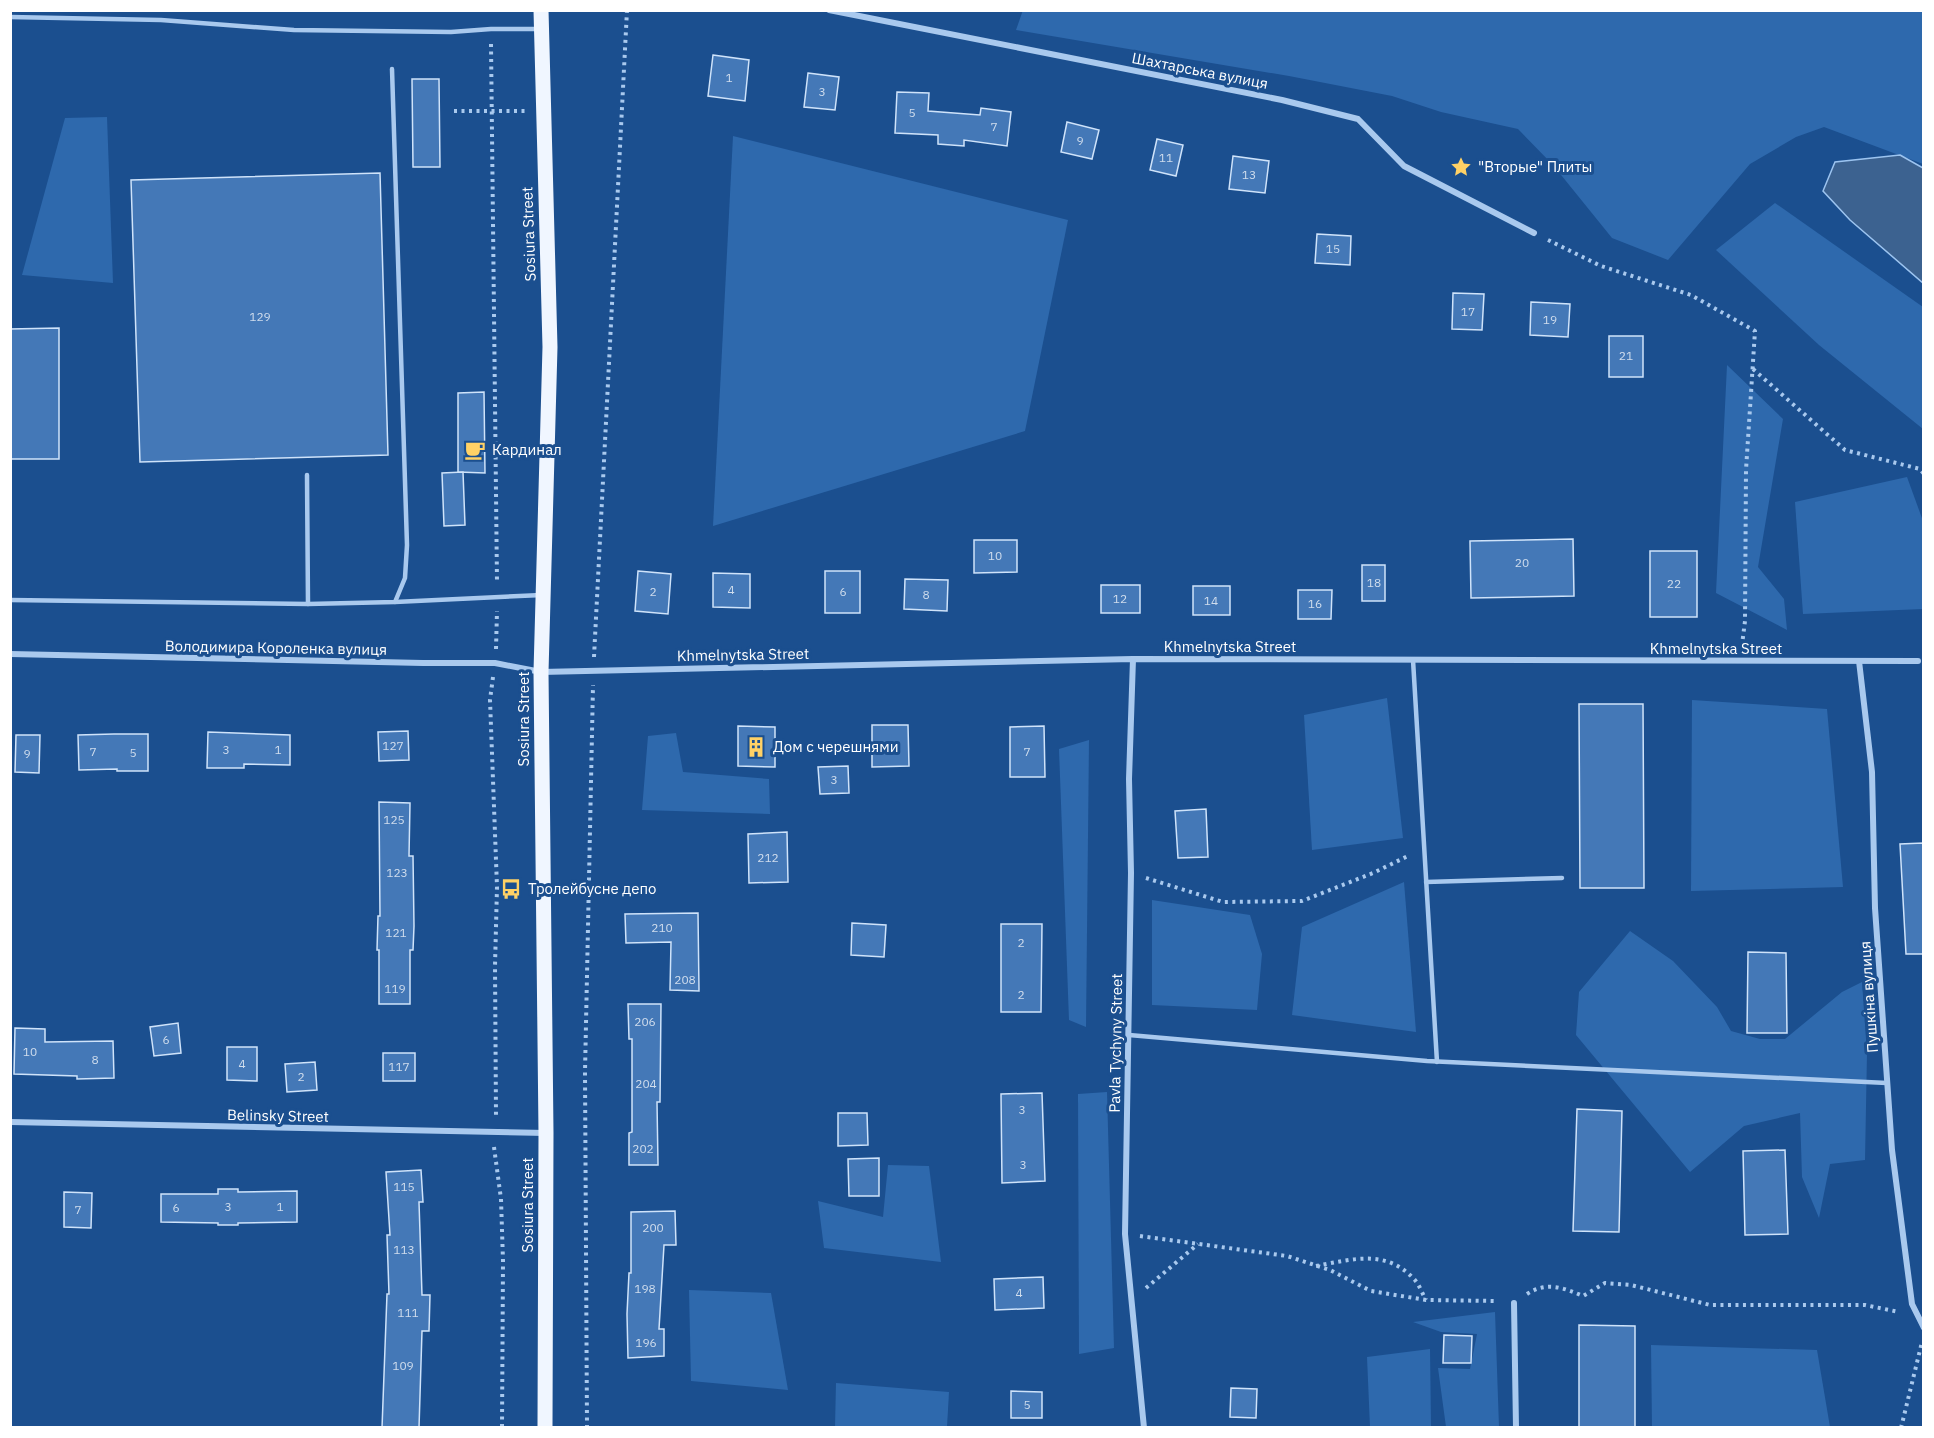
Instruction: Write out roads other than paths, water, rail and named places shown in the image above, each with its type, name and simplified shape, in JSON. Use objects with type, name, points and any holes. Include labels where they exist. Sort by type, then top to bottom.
[{"type":"main road","name":"Sosiura Street","points":[[541,10],[550,347],[541,672],[546,1133],[545,1428]]},
{"type":"street","name":"Шахтарська вулиця","points":[[829,10],[1282,100],[1358,119],[1404,166],[1533,233]]},
{"type":"street","name":"Володимира Короленка вулиця","points":[[10,654],[495,663],[541,672]]},
{"type":"street","name":"Khmelnytska Street","points":[[541,672],[1133,659],[1921,661]]},
{"type":"street","name":"Pavla Tychyny Street","points":[[1133,659],[1129,779],[1131,873],[1125,1234],[1144,1428]]},
{"type":"street","name":"Пушкіна вулиця","points":[[1858,661],[1872,772],[1875,908],[1892,1150],[1912,1304],[1923,1328]]},
{"type":"street","name":"Belinsky Street","points":[[10,1122],[546,1133]]},
{"type":"street","points":[[1514,1303],[1516,1428]]},
{"type":"lane","points":[[10,17],[161,20],[305,30],[451,32],[542,28]]},
{"type":"lane","points":[[392,69],[407,544],[405,578],[395,602]]},
{"type":"lane","points":[[307,475],[308,604]]},
{"type":"lane","points":[[10,600],[308,604],[543,594]]},
{"type":"lane","points":[[1413,660],[1437,1062]]},
{"type":"lane","points":[[1426,882],[1562,878]]},
{"type":"lane","points":[[1129,1035],[1437,1062],[1887,1083]]},
{"type":"place","name":"\"Вторые\" Плиты","points":[[1461,167]]},
{"type":"place","name":"Кардинал","points":[[475,450]]},
{"type":"place","name":"Дом с черешнями","points":[[756,747]]},
{"type":"place","name":"Тролейбусне депо","points":[[511,889]]}]
